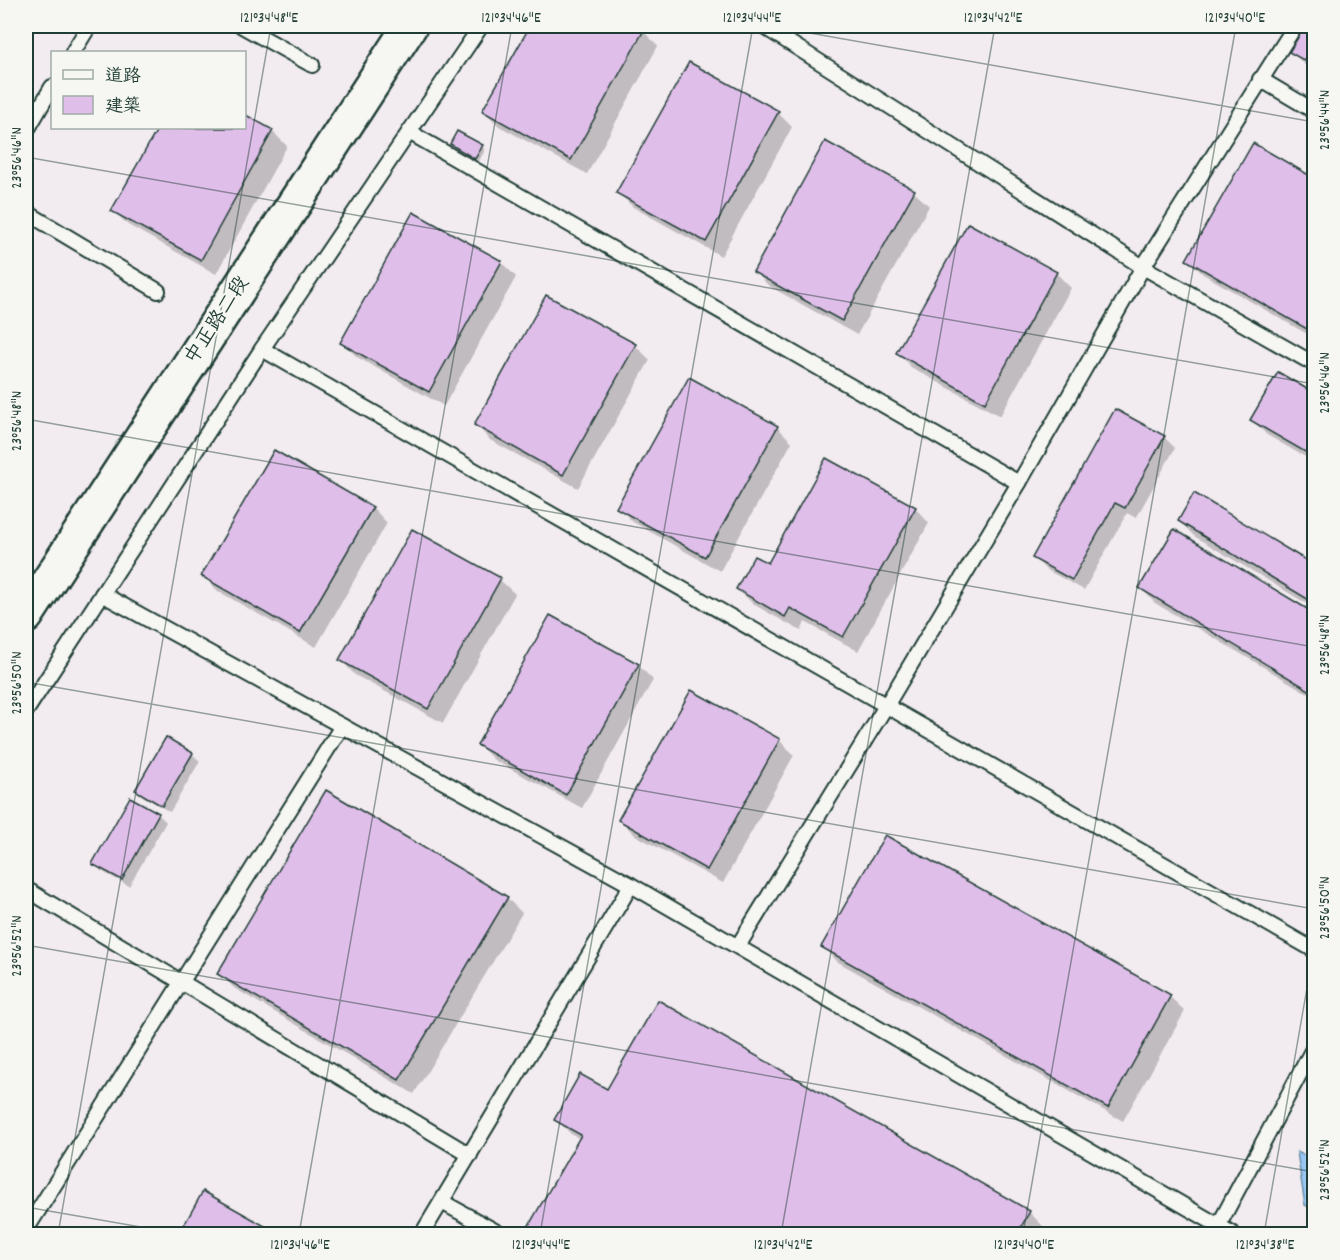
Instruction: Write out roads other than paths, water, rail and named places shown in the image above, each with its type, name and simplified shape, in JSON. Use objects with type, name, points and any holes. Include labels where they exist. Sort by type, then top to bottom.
[{"type":"street","name":"中正路二段","points":[[26,616],[410,26]]},
{"type":"lane","points":[[74,51],[89,26]]},
{"type":"lane","points":[[242,26],[312,65]]},
{"type":"lane","points":[[26,711],[262,349],[481,26]]},
{"type":"lane","points":[[763,26],[1143,267],[1314,364]]},
{"type":"lane","points":[[738,946],[886,706],[1019,483],[1143,267],[1295,26]]},
{"type":"lane","points":[[1260,79],[1314,111]]},
{"type":"lane","points":[[26,132],[51,89]]},
{"type":"lane","points":[[409,132],[1019,483]]},
{"type":"lane","points":[[26,212],[158,291]]},
{"type":"lane","points":[[262,349],[1314,950]]},
{"type":"lane","points":[[102,594],[631,885],[738,946],[1216,1230],[1233,1234]]},
{"type":"lane","points":[[26,1230],[342,726]]},
{"type":"lane","points":[[422,1234],[631,885]]},
{"type":"lane","points":[[26,889],[470,1155]]},
{"type":"lane","points":[[1216,1230],[1314,1047]]},
{"type":"lane","points":[[442,1202],[500,1234]]},
{"type":"water","points":[[1297,1152],[1314,1160],[1314,1210],[1305,1205]]}]
